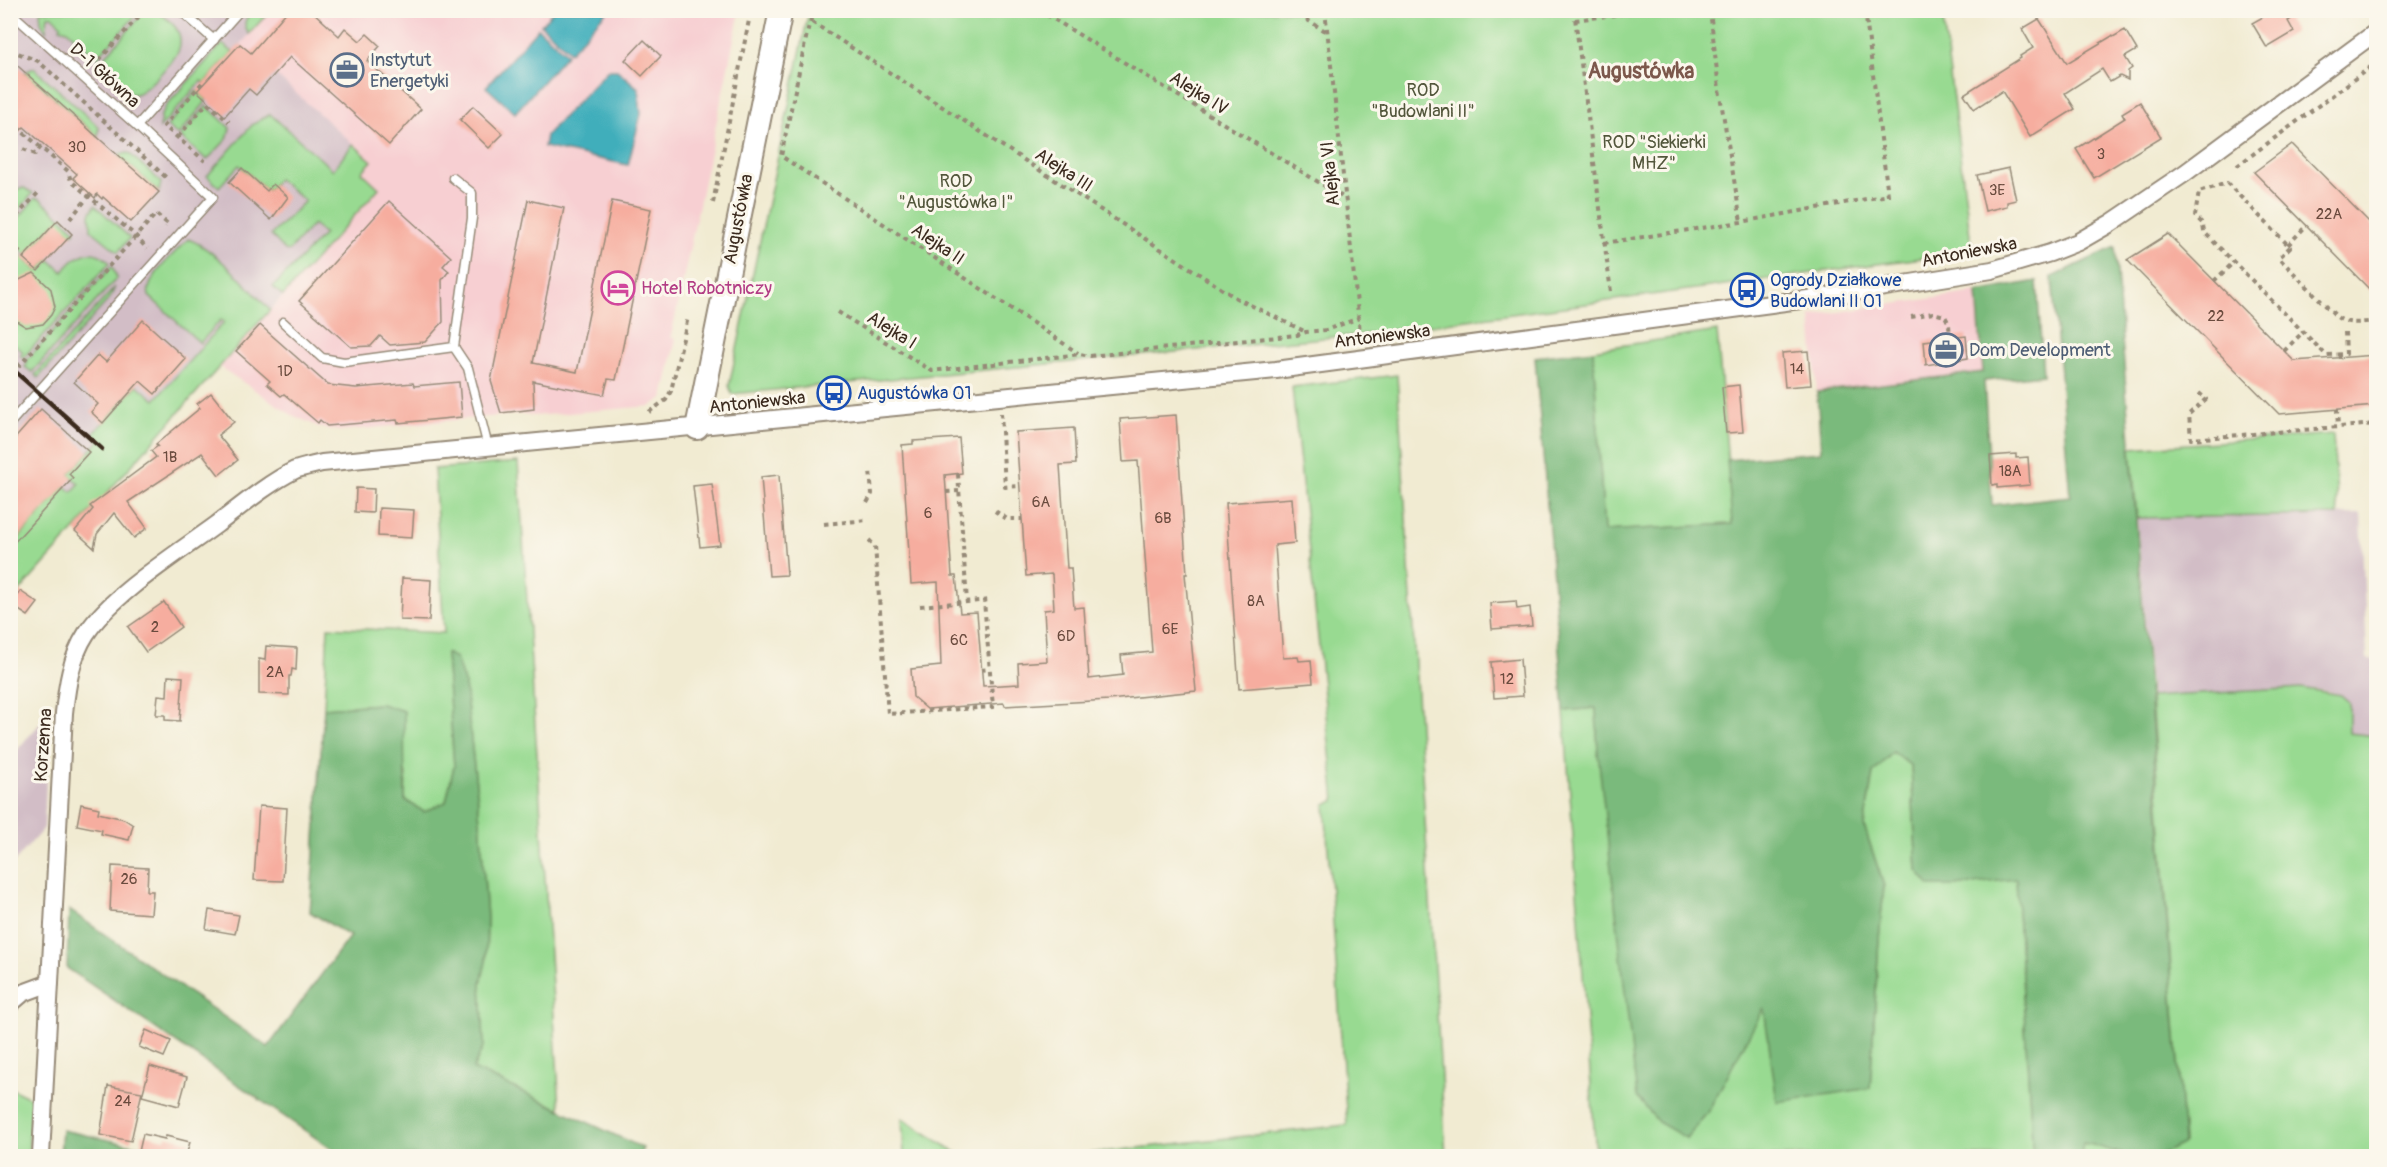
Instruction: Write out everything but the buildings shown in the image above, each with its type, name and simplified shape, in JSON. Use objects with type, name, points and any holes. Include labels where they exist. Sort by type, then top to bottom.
[{"type":"street","name":"Augustówka","points":[[697,428],[781,10]]},
{"type":"street","name":"Antoniewska","points":[[322,463],[1276,370],[1823,297],[2003,268],[2078,242],[2111,223],[2185,173],[2376,32]]},
{"type":"street","name":"Korzenna","points":[[41,1156],[64,713],[67,682],[75,655],[95,621],[128,590],[268,486],[296,470],[322,463]]},
{"type":"street","points":[[10,1004],[23,993],[50,983]]},
{"type":"lane","points":[[180,10],[214,40]]},
{"type":"lane","name":"D-1 Główna","points":[[10,25],[17,18],[137,126],[240,10]]},
{"type":"lane","points":[[10,423],[213,197],[137,126]]},
{"type":"lane","points":[[453,178],[472,193],[472,218],[454,347],[468,369],[488,448]]},
{"type":"lane","points":[[283,322],[322,358],[344,362],[454,347]]},
{"type":"path","points":[[99,60],[143,12],[142,10]]},
{"type":"path","points":[[712,203],[752,10]]},
{"type":"path","points":[[812,22],[814,10]]},
{"type":"path","name":"Alejka IV","points":[[1039,10],[1346,199]]},
{"type":"path","points":[[1292,10],[1328,32]]},
{"type":"path","name":"Alejka VI","points":[[1325,10],[1360,334]]},
{"type":"path","points":[[1574,10],[1611,292]]},
{"type":"path","points":[[1575,20],[1655,10]]},
{"type":"path","points":[[1710,10],[1719,89],[1741,222]]},
{"type":"path","points":[[1604,243],[1741,222],[1888,195],[1865,10]]},
{"type":"path","name":"Alejka II","points":[[812,22],[808,29],[781,156],[1080,354]]},
{"type":"path","name":"Alejka III","points":[[812,22],[1236,298],[1306,332]]},
{"type":"path","points":[[10,50],[38,61],[169,180]]},
{"type":"path","points":[[2237,166],[2376,63]]},
{"type":"path","points":[[202,83],[164,126],[205,161]]},
{"type":"path","points":[[178,137],[207,103],[229,122]]},
{"type":"path","points":[[10,121],[68,171],[71,181],[136,236],[147,249]]},
{"type":"path","points":[[23,149],[35,154],[41,147]]},
{"type":"path","points":[[2345,332],[2346,354],[2326,355],[2204,232],[2203,224],[2194,216],[2199,192],[2228,183],[2288,244],[2290,247],[2279,258],[2337,317],[2346,322],[2376,321]]},
{"type":"path","points":[[10,223],[39,192]]},
{"type":"path","points":[[70,219],[89,196]]},
{"type":"path","points":[[18,367],[156,214],[168,224],[161,232]]},
{"type":"path","points":[[2288,244],[2307,225]]},
{"type":"path","points":[[141,255],[154,241]]},
{"type":"path","points":[[10,244],[25,257]]},
{"type":"path","points":[[2214,281],[2234,262]]},
{"type":"path","name":"Alejka I","points":[[838,312],[932,371],[1080,354]]},
{"type":"path","points":[[1911,317],[1933,313],[1945,316],[1949,324],[1950,338]]},
{"type":"path","points":[[628,434],[634,423],[666,400],[674,378],[688,318]]},
{"type":"path","points":[[1080,354],[1090,356],[1297,335],[1326,330],[1359,318]]},
{"type":"path","points":[[2284,351],[2303,332]]},
{"type":"path","points":[[2199,393],[2206,399],[2189,414],[2191,439],[2376,424]]},
{"type":"path","points":[[1001,397],[1000,420],[1005,487],[1020,486]]},
{"type":"path","points":[[2337,409],[2338,427]]},
{"type":"path","points":[[867,502],[872,494],[870,470]]},
{"type":"path","points":[[958,474],[967,602]]},
{"type":"path","points":[[946,492],[959,491]]},
{"type":"path","points":[[995,511],[1006,519],[1022,519]]},
{"type":"path","points":[[824,524],[868,520]]},
{"type":"path","points":[[869,540],[875,546],[888,714],[993,707],[984,601]]},
{"type":"path","points":[[920,606],[991,600]]},
{"type":"path","points":[[981,670],[990,669]]},
{"type":"shaded area","points":[[11,11],[263,11],[267,14],[241,44],[372,161],[362,172],[379,188],[11,601]]},
{"type":"shaded area","points":[[263,11],[740,11],[671,337],[676,339],[663,398],[651,406],[534,416],[519,414],[339,431],[322,428],[292,415],[220,367],[379,188],[361,172],[371,161],[240,44],[267,14]]},
{"type":"shaded area","points":[[1977,292],[1984,372],[1817,392],[1811,316]]},
{"type":"shaded area","points":[[2361,514],[2367,659],[2376,660],[2376,736],[2349,733],[2341,695],[2327,691],[2301,688],[2151,697],[2137,518]]},
{"type":"shaded area","points":[[49,713],[44,828],[11,866],[11,757]]},
{"type":"green space","points":[[40,11],[140,11],[97,58],[67,30],[60,28],[61,25],[52,16],[48,16],[46,31],[41,22]]},
{"type":"green space","points":[[145,11],[157,11],[173,24],[179,34],[180,46],[175,56],[152,83],[140,92],[129,94],[115,84],[116,75],[101,61]]},
{"type":"green space","points":[[252,11],[263,11],[267,14],[249,34],[245,22]]},
{"type":"green space","points":[[809,11],[1942,11],[1972,251],[1366,334],[732,394],[729,386]]},
{"type":"green space","points":[[222,44],[233,52],[204,83],[201,81],[160,128],[161,115],[166,106]]},
{"type":"green space","points":[[34,68],[99,127],[98,137],[25,72]]},
{"type":"green space","points":[[197,91],[206,99],[205,103],[178,135],[167,126]]},
{"type":"green space","points":[[207,106],[230,128],[227,139],[207,160],[180,137]]},
{"type":"green space","points":[[270,114],[333,170],[353,144],[372,161],[362,172],[379,188],[283,296],[273,287],[324,234],[313,224],[289,251],[285,250],[271,235],[305,201],[278,179],[267,191],[239,165],[219,187],[207,176],[252,125]]},
{"type":"green space","points":[[129,153],[161,182],[159,192],[119,156]]},
{"type":"green space","points":[[24,188],[33,193],[11,220],[11,190]]},
{"type":"green space","points":[[35,198],[40,199],[76,231],[72,234],[57,221],[26,255],[11,241],[11,227]]},
{"type":"green space","points":[[95,205],[130,238],[118,252],[91,230],[90,214]]},
{"type":"green space","points":[[188,239],[220,260],[270,310],[11,601],[11,547],[65,486],[72,492],[79,484],[69,474],[99,441],[92,435],[137,385],[155,400],[224,322],[221,320],[200,343],[149,296],[151,282],[156,274]]},
{"type":"green space","points":[[10,247],[38,271],[49,259],[63,272],[73,261],[91,253],[104,257],[110,263],[23,358],[20,355],[23,352],[11,341]]},
{"type":"green space","points":[[2115,247],[2184,1143],[2165,1153],[2144,1157],[2126,1155],[2083,1143],[2081,1156],[2033,1156],[2016,879],[1955,886],[1930,886],[1917,870],[1911,766],[1893,752],[1873,773],[1864,826],[1884,886],[1870,1088],[1777,1102],[1764,1008],[1707,1113],[1686,1138],[1658,1122],[1637,1097],[1598,754],[1596,708],[1564,711],[1535,357],[1593,350],[1604,531],[1732,524],[1727,460],[1821,452],[1817,392],[1983,372],[1977,292],[2037,281],[2043,375],[1984,381],[1992,505],[2070,496],[2052,277]]},
{"type":"green space","points":[[112,266],[117,278],[32,372],[25,367],[28,362],[26,361]]},
{"type":"green space","points":[[115,287],[110,298],[38,378],[35,375]]},
{"type":"green space","points":[[1717,331],[1733,524],[1604,531],[1593,350]]},
{"type":"green space","points":[[1397,375],[1446,1156],[1065,1156],[1347,1125],[1325,804],[1335,801],[1292,387]]},
{"type":"green space","points":[[2333,434],[2338,515],[2137,518],[2131,448]]},
{"type":"green space","points":[[518,462],[560,1109],[473,1069],[484,1045],[481,983],[486,961],[487,918],[480,821],[465,685],[446,654],[454,766],[446,802],[424,812],[405,800],[406,774],[381,704],[324,708],[328,627],[444,633],[434,469]]},
{"type":"green space","points":[[446,653],[456,658],[465,685],[480,821],[487,918],[486,961],[481,983],[484,1045],[473,1069],[643,1148],[639,1156],[346,1156],[335,1151],[67,968],[69,910],[268,1047],[350,936],[310,912],[324,708],[381,704],[404,711],[405,800],[424,812],[446,802],[454,766]]},
{"type":"green space","points":[[2301,688],[2341,695],[2349,702],[2349,733],[2376,736],[2376,1156],[2155,1156],[2184,1143],[2151,697]]},
{"type":"green space","points":[[1596,708],[1598,754],[1686,1138],[1707,1113],[1764,1007],[1870,1088],[1884,886],[1864,826],[1873,773],[1893,752],[1911,766],[1917,870],[1955,886],[2016,878],[2033,1156],[1596,1156],[1564,711]]},
{"type":"green space","points":[[10,1088],[32,1099],[28,1156],[11,1156]]},
{"type":"green space","points":[[902,1118],[962,1156],[904,1156]]},
{"type":"green space","points":[[62,1130],[184,1156],[60,1156]]},
{"type":"green space","points":[[2082,1143],[2102,1146],[2127,1156],[2081,1156]]},
{"type":"water","points":[[554,10],[607,11],[570,52],[541,25]]},
{"type":"water","points":[[538,28],[567,54],[515,113],[486,87]]},
{"type":"water","points":[[608,70],[617,70],[638,88],[641,114],[628,165],[544,147],[546,135]]},
{"type":"railway","points":[[10,367],[102,449]]},
{"type":"place","name":"Instytut Energetyki","points":[[347,70]]},
{"type":"place","name":"Hotel Robotniczy","points":[[618,288]]},
{"type":"place","name":"Ogrody Działkowe Budowlani II 01","points":[[1747,290]]},
{"type":"place","name":"Dom Development","points":[[1946,350]]},
{"type":"place","name":"Augustówka 01","points":[[834,393]]},
{"type":"district","name":"Augustówka","points":[[1641,71]]},
{"type":"park label","name":"ROD \"Budowlani II\"","points":[[1423,100]]},
{"type":"park label","name":"ROD \"Siekierki MHZ\"","points":[[1654,152]]},
{"type":"park label","name":"ROD \"Augustówka I\"","points":[[956,192]]}]
